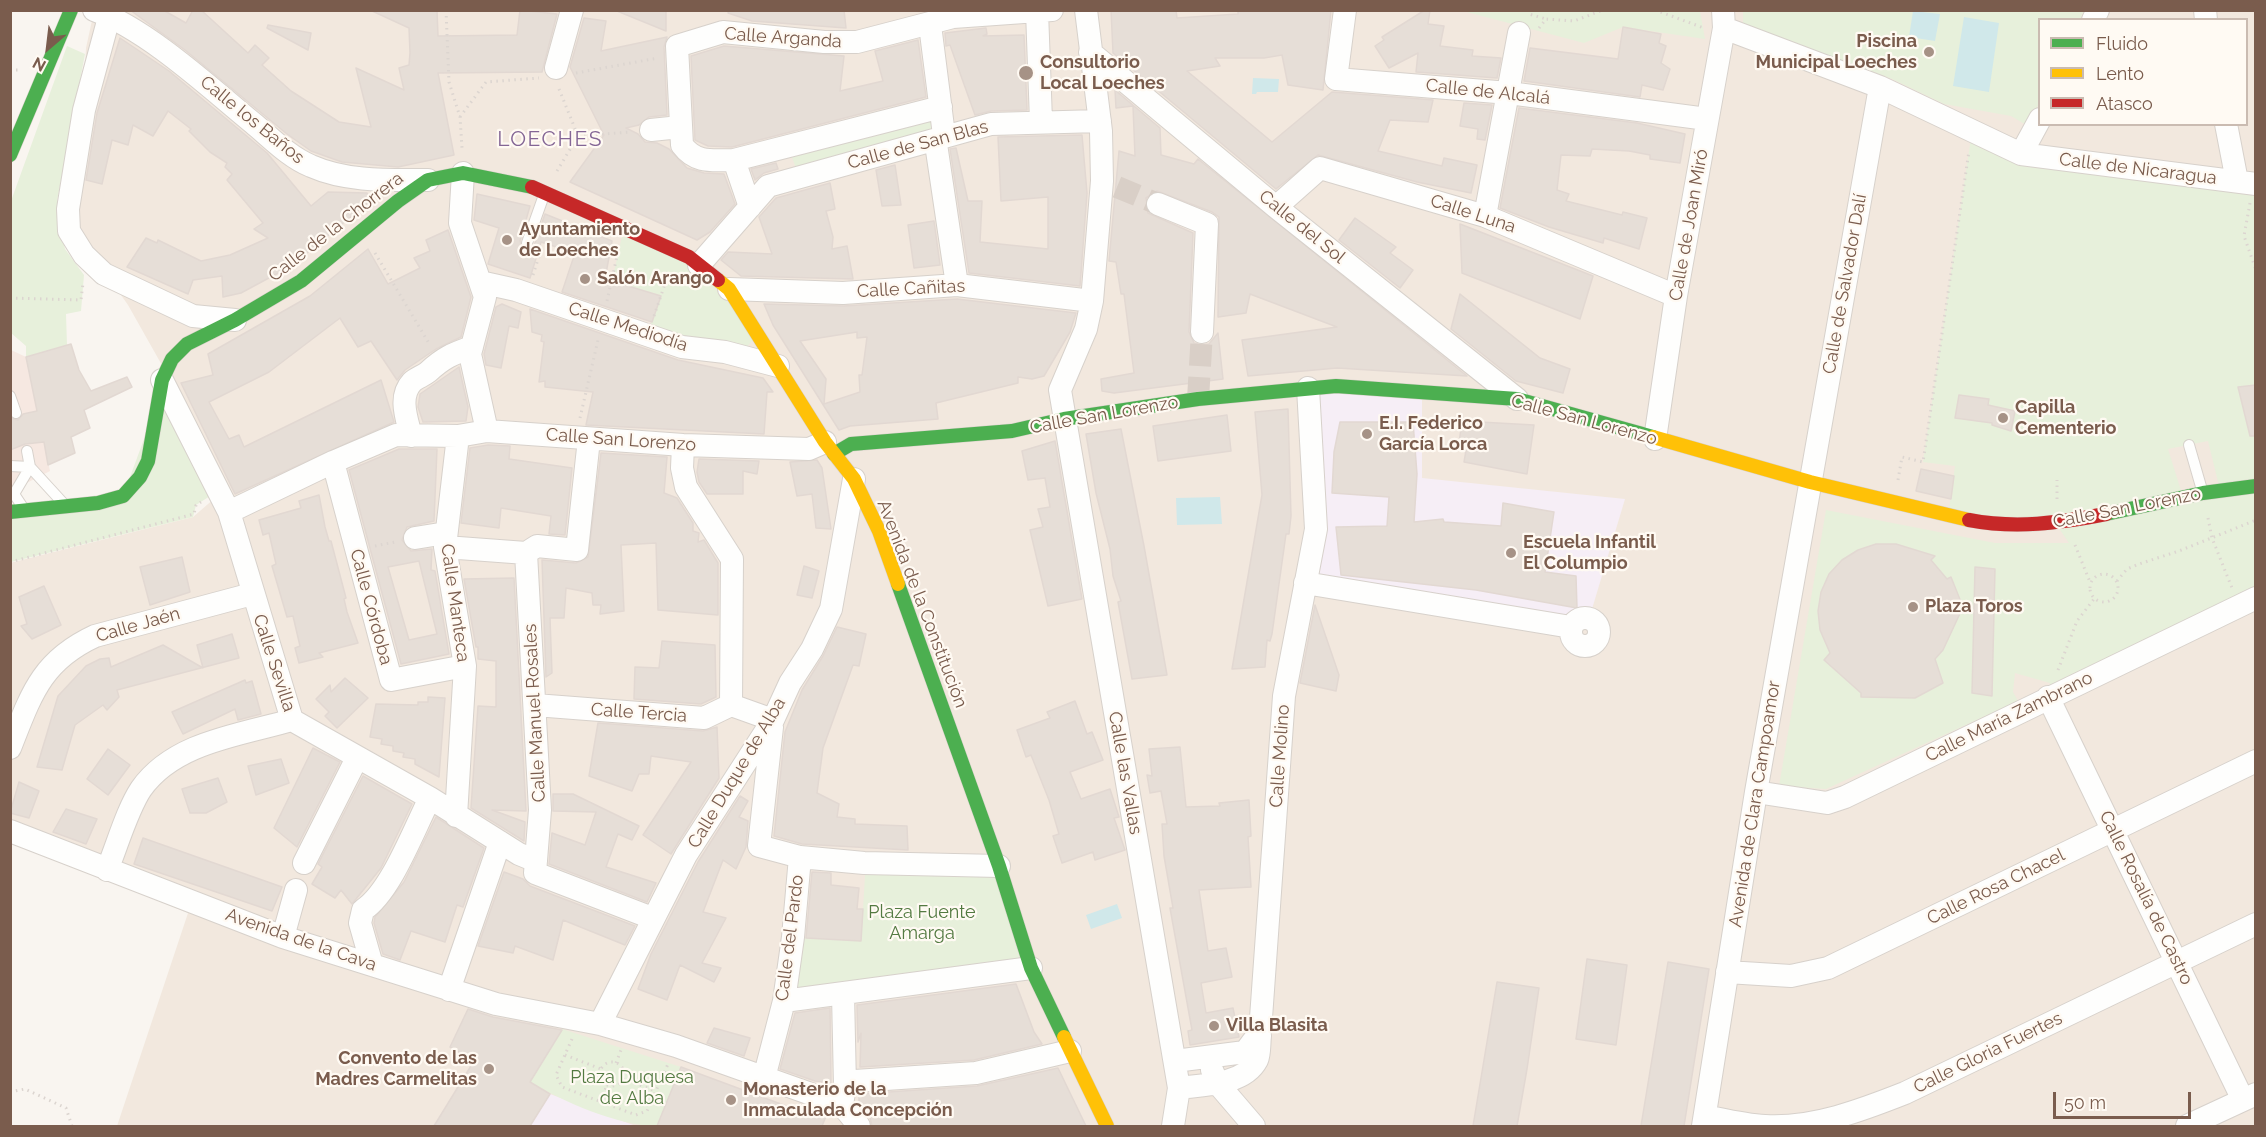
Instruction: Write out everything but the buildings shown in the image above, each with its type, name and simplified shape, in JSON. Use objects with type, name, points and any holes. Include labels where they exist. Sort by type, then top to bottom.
[{"type":"street","points":[[10,155],[71,10]]},
{"type":"street","points":[[558,76],[572,10]]},
{"type":"street","name":"Calle Arganda","points":[[677,46],[723,32],[824,42],[857,42],[930,25],[952,14],[1052,10]]},
{"type":"street","points":[[1082,10],[1086,11]]},
{"type":"street","name":"Calle de Alcalá","points":[[1345,10],[1336,79],[1509,93],[1707,120]]},
{"type":"street","points":[[1037,11],[1041,121]]},
{"type":"street","name":"Calle las Vallas","points":[[1086,11],[1110,184],[1086,329],[1060,390],[1175,1061],[1179,1088],[1173,1126]]},
{"type":"street","points":[[105,12],[84,110],[68,209],[69,231],[84,255],[104,274],[193,316],[235,320]]},
{"type":"street","name":"Calle los Baños","points":[[105,12],[185,66],[299,160],[346,176],[385,180],[428,180]]},
{"type":"street","name":"Calle de Nicaragua","points":[[1723,19],[1880,87],[2021,154],[2248,187]]},
{"type":"street","name":"Calle de Joan Miró","points":[[1655,439],[1676,296],[1723,19]]},
{"type":"street","points":[[930,25],[944,135],[936,144],[957,285]]},
{"type":"street","points":[[1485,216],[1509,93],[1528,31]]},
{"type":"street","points":[[651,130],[680,128],[677,46]]},
{"type":"street","name":"Calle del Sol","points":[[1090,52],[1276,207],[1517,399]]},
{"type":"street","name":"Calle de Salvador Dalí","points":[[1810,482],[1880,87]]},
{"type":"street","name":"Calle de San Blas","points":[[680,128],[682,145],[689,154],[700,160],[734,160],[941,107]]},
{"type":"street","name":"Calle de San Blas","points":[[699,265],[768,186],[944,135],[992,124],[1100,121]]},
{"type":"street","points":[[2021,154],[2038,123]]},
{"type":"street","points":[[2227,126],[2248,187]]},
{"type":"street","points":[[788,146],[799,177]]},
{"type":"street","points":[[734,160],[750,207]]},
{"type":"street","name":"Calle Luna","points":[[1276,207],[1320,168],[1485,216],[1676,296]]},
{"type":"street","points":[[229,512],[333,462],[396,435],[458,436],[487,431],[470,354],[485,297],[460,223],[464,173]]},
{"type":"street","name":"Calle de la Chorrera","points":[[15,509],[64,506],[111,500],[123,496],[136,482],[148,461],[162,380],[172,359],[187,344],[235,320],[301,282],[361,231],[428,180],[464,173]]},
{"type":"street","name":"Avenida de la Constitución","points":[[464,173],[546,191],[676,252],[699,265],[729,289],[830,448],[854,479],[879,531],[999,866],[1031,968],[1107,1126]]},
{"type":"street","points":[[1158,204],[1207,224],[1202,332]]},
{"type":"street","name":"Calle Mediodía","points":[[480,282],[528,294],[682,347],[725,352],[778,366]]},
{"type":"street","name":"Calle Cañitas","points":[[729,289],[843,293],[957,285],[1092,301]]},
{"type":"street","points":[[411,436],[404,406],[406,394],[412,382],[427,373],[439,360],[472,347]]},
{"type":"street","name":"Calle Sevilla","points":[[162,380],[229,512],[292,720],[430,798],[535,867],[652,918]]},
{"type":"street","name":"Calle San Lorenzo","points":[[487,431],[684,444],[830,448],[851,444],[1012,431],[1064,419],[1198,399],[1336,386],[1517,399],[1810,482],[2001,526],[2068,522],[2203,493],[2256,486]]},
{"type":"street","name":"Calle Molino","points":[[1218,1084],[1251,1067],[1258,1058],[1284,696],[1316,528],[1308,388]]},
{"type":"street","name":"Calle Manteca","points":[[456,816],[465,666],[446,540],[458,436]]},
{"type":"street","points":[[415,538],[446,540],[526,553],[537,546],[577,550],[589,439]]},
{"type":"street","points":[[684,444],[682,468],[686,486],[732,559],[731,705],[773,720]]},
{"type":"street","name":"Calle Córdoba","points":[[333,462],[364,549],[391,680],[465,666]]},
{"type":"street","name":"Calle Duque de Alba","points":[[590,1022],[687,855],[773,720],[812,649],[831,609],[854,479]]},
{"type":"street","name":"Avenida de Clara Campoamor","points":[[1704,1121],[1756,792],[1810,482]]},
{"type":"street","name":"Calle Manuel Rosales","points":[[526,553],[540,810],[535,867]]},
{"type":"street","points":[[1305,583],[1571,627]]},
{"type":"street","name":"Calle Jaén","points":[[10,748],[40,680],[52,663],[74,645],[95,636],[252,594]]},
{"type":"street","name":"Calle María Zambrano","points":[[1756,792],[1827,803],[1845,797],[2256,598]]},
{"type":"street","name":"Calle Rosalía de Castro","points":[[2048,697],[2177,962],[2249,1097]]},
{"type":"street","name":"Calle Tercia","points":[[535,705],[704,718],[731,705]]},
{"type":"street","points":[[107,870],[140,790],[165,762],[193,748],[292,720]]},
{"type":"street","name":"Calle del Pardo","points":[[764,1078],[784,1001],[793,937],[800,857],[759,846],[773,720]]},
{"type":"street","points":[[304,863],[357,758]]},
{"type":"street","name":"Calle Rosa Chacel","points":[[1727,972],[1791,976],[1828,968],[2256,761]]},
{"type":"street","points":[[372,965],[360,922],[363,910],[372,905],[388,881],[430,798]]},
{"type":"street","name":"Avenida de la Cava","points":[[10,831],[284,937],[449,990],[496,1004],[590,1022],[676,1046],[764,1078],[843,1096]]},
{"type":"street","points":[[449,990],[500,842]]},
{"type":"street","points":[[800,857],[864,863],[999,866]]},
{"type":"street","points":[[284,937],[296,890]]},
{"type":"street","name":"Calle Gloria Fuertes","points":[[1704,1121],[1767,1126],[1816,1121],[1905,1094],[2256,924]]},
{"type":"street","points":[[784,1001],[1031,968]]},
{"type":"street","points":[[843,994],[843,1096],[859,1126]]},
{"type":"street","points":[[1175,1061],[1245,1052],[1260,1032]]},
{"type":"street","points":[[843,1096],[855,1081],[976,1073],[1071,1051]]},
{"type":"street","points":[[1207,1058],[1218,1084],[1254,1126]]},
{"type":"street","points":[[1179,1088],[1218,1084]]},
{"type":"street","points":[[2187,1126],[2249,1097]]},
{"type":"lane","points":[[527,243],[546,191]]},
{"type":"lane","points":[[10,396],[16,413]]},
{"type":"lane","points":[[2188,445],[2203,493]]},
{"type":"lane","points":[[27,451],[30,467],[49,485],[64,506]]},
{"type":"lane","points":[[10,466],[30,467]]},
{"type":"lane","points":[[15,509],[14,494],[30,467]]},
{"type":"path","points":[[446,10],[449,82],[460,117],[464,173]]},
{"type":"path","points":[[1528,10],[1529,14],[1546,19],[1574,21],[1603,10]]},
{"type":"path","points":[[1655,10],[1702,28],[1723,19]]},
{"type":"path","points":[[1528,31],[1546,19]]},
{"type":"path","points":[[460,117],[486,82],[558,76],[651,60],[667,55],[677,46]]},
{"type":"path","points":[[546,191],[578,136],[558,76]]},
{"type":"path","points":[[578,136],[651,130]]},
{"type":"path","points":[[1894,503],[1902,457],[1923,462],[1972,131]]},
{"type":"path","points":[[2248,187],[2244,236],[2256,270]]},
{"type":"path","points":[[361,231],[439,360]]},
{"type":"path","points":[[528,294],[541,248]]},
{"type":"path","points":[[647,335],[676,252]]},
{"type":"path","points":[[10,298],[81,300]]},
{"type":"path","points":[[2203,493],[2212,538],[2231,581],[2235,608]]},
{"type":"path","points":[[10,562],[194,514]]},
{"type":"path","points":[[2116,581],[2127,569],[2256,520]]},
{"type":"path","points":[[2068,522],[2078,558],[2090,582],[2090,591],[2094,599],[2104,603],[2113,599],[2118,591],[2116,581],[2105,573],[2096,575],[2090,582]]},
{"type":"path","points":[[2048,697],[2077,621],[2094,599]]},
{"type":"path","points":[[590,1022],[565,1055],[556,1075],[562,1087],[636,1115],[647,1111],[676,1046]]},
{"type":"path","points":[[565,1055],[601,1070]]},
{"type":"path","points":[[607,1085],[600,1077],[601,1070],[606,1064],[616,1063],[622,1068],[623,1079]]},
{"type":"path","points":[[623,1079],[656,1090]]},
{"type":"path","points":[[607,1085],[618,1084],[623,1079]]},
{"type":"path","points":[[601,1101],[607,1085]]},
{"type":"path","points":[[10,1092],[25,1089],[66,1108],[72,1126]]},
{"type":"shaded area","points":[[94,11],[2255,11],[2255,1126],[117,1126],[188,913],[11,841],[10,563],[193,517],[215,498],[172,383],[128,305],[77,233],[86,48]]},
{"type":"shaded area","points":[[11,350],[26,357],[50,471],[11,491]]},
{"type":"shaded area","name":"Escuela Infantil El Columpio","points":[[1308,388],[1422,391],[1422,478],[1625,499],[1592,609],[1577,608],[1571,627],[1305,583]]},
{"type":"shaded area","points":[[550,1094],[636,1126],[530,1126]]},
{"type":"green space","points":[[1463,11],[1700,11],[1705,39],[1623,27],[1584,43]]},
{"type":"green space","name":"Piscina Municipal Loeches","points":[[1743,11],[2084,11],[2080,18],[2038,18],[2038,105],[2028,126],[2011,116],[1944,104],[1892,79],[1743,24]]},
{"type":"green space","points":[[67,46],[85,54],[57,201],[65,249],[84,275],[81,311],[66,314],[67,345],[26,357],[26,346],[11,333],[11,201]]},
{"type":"green space","points":[[941,107],[944,135],[799,177],[788,146]]},
{"type":"green space","points":[[1972,131],[2021,154],[2255,184],[2255,599],[2048,697],[2050,683],[2015,673],[2013,692],[2018,701],[1826,789],[1779,786],[1826,510],[1995,543],[2069,543],[2056,524],[1948,516],[1955,466],[1923,462]],"holes":[[[2208,441],[2220,490],[2183,497],[2168,449]]]},
{"type":"green space","points":[[624,227],[684,256],[758,334],[739,356],[647,335],[660,295],[612,281]]},
{"type":"green space","points":[[158,401],[218,491],[196,505],[193,517],[11,562],[10,512],[123,496]]},
{"type":"green space","name":"Plaza Fuente Amarga","points":[[861,863],[999,866],[1031,968],[784,1001],[793,937],[861,941],[865,876]]},
{"type":"green space","name":"Plaza Duquesa de Alba","points":[[562,1029],[681,1067],[657,1126],[625,1122],[609,1117],[559,1097],[530,1082]]},
{"type":"water","points":[[1913,11],[1940,14],[1935,41],[1909,37]]},
{"type":"water","points":[[1964,17],[1999,23],[1989,92],[1953,86]]},
{"type":"water","points":[[1253,78],[1279,79],[1278,92],[1252,94]]},
{"type":"water","points":[[1220,497],[1222,524],[1177,525],[1176,498]]},
{"type":"water","points":[[1117,904],[1122,918],[1091,929],[1086,915]]},
{"type":"tunnel","points":[[1117,187],[1158,204]]},
{"type":"tunnel","points":[[1198,399],[1202,332]]},
{"type":"traffic: fast","points":[[10,155],[71,10]]},
{"type":"traffic: fast","points":[[10,512],[98,503],[123,496],[140,477],[148,461],[162,380],[172,359],[187,344],[235,320],[301,281],[398,201],[428,180],[463,173],[532,187]]},
{"type":"traffic: fast","points":[[834,454],[851,444],[1012,431],[1064,419],[1198,399],[1336,386],[1517,399],[1653,437]]},
{"type":"traffic: fast","points":[[2106,514],[2203,493],[2256,486]]},
{"type":"traffic: fast","points":[[898,584],[999,866],[1031,968],[1064,1037]]},
{"type":"traffic: slow","points":[[718,280],[729,289],[825,442],[854,479],[879,531],[898,584]]},
{"type":"traffic: slow","points":[[1653,437],[1810,482],[1969,520]]},
{"type":"traffic: slow","points":[[1064,1037],[1107,1126]]},
{"type":"traffic: jam","points":[[532,187],[689,257],[718,280]]},
{"type":"traffic: jam","points":[[1969,520],[1986,523],[2038,524],[2106,514]]},
{"type":"place","name":"Piscina Municipal Loeches","points":[[1929,52]]},
{"type":"place","name":"Consultorio Local Loeches","points":[[1026,73]]},
{"type":"place","name":"Ayuntamiento de Loeches","points":[[507,240]]},
{"type":"place","name":"Salón Arango","points":[[585,279]]},
{"type":"place","name":"Capilla Cementerio","points":[[2003,418]]},
{"type":"place","name":"E.I. Federico García Lorca","points":[[1367,434]]},
{"type":"place","name":"Escuela Infantil El Columpio","points":[[1511,553]]},
{"type":"place","name":"Plaza Toros","points":[[1913,607]]},
{"type":"place","name":"Villa Blasita","points":[[1214,1026]]},
{"type":"place","name":"Convento de las Madres Carmelitas","points":[[489,1069]]},
{"type":"place","name":"Monasterio de la Inmaculada Concepción","points":[[731,1100]]},
{"type":"district","name":"LOECHES","points":[[550,140]]}]
